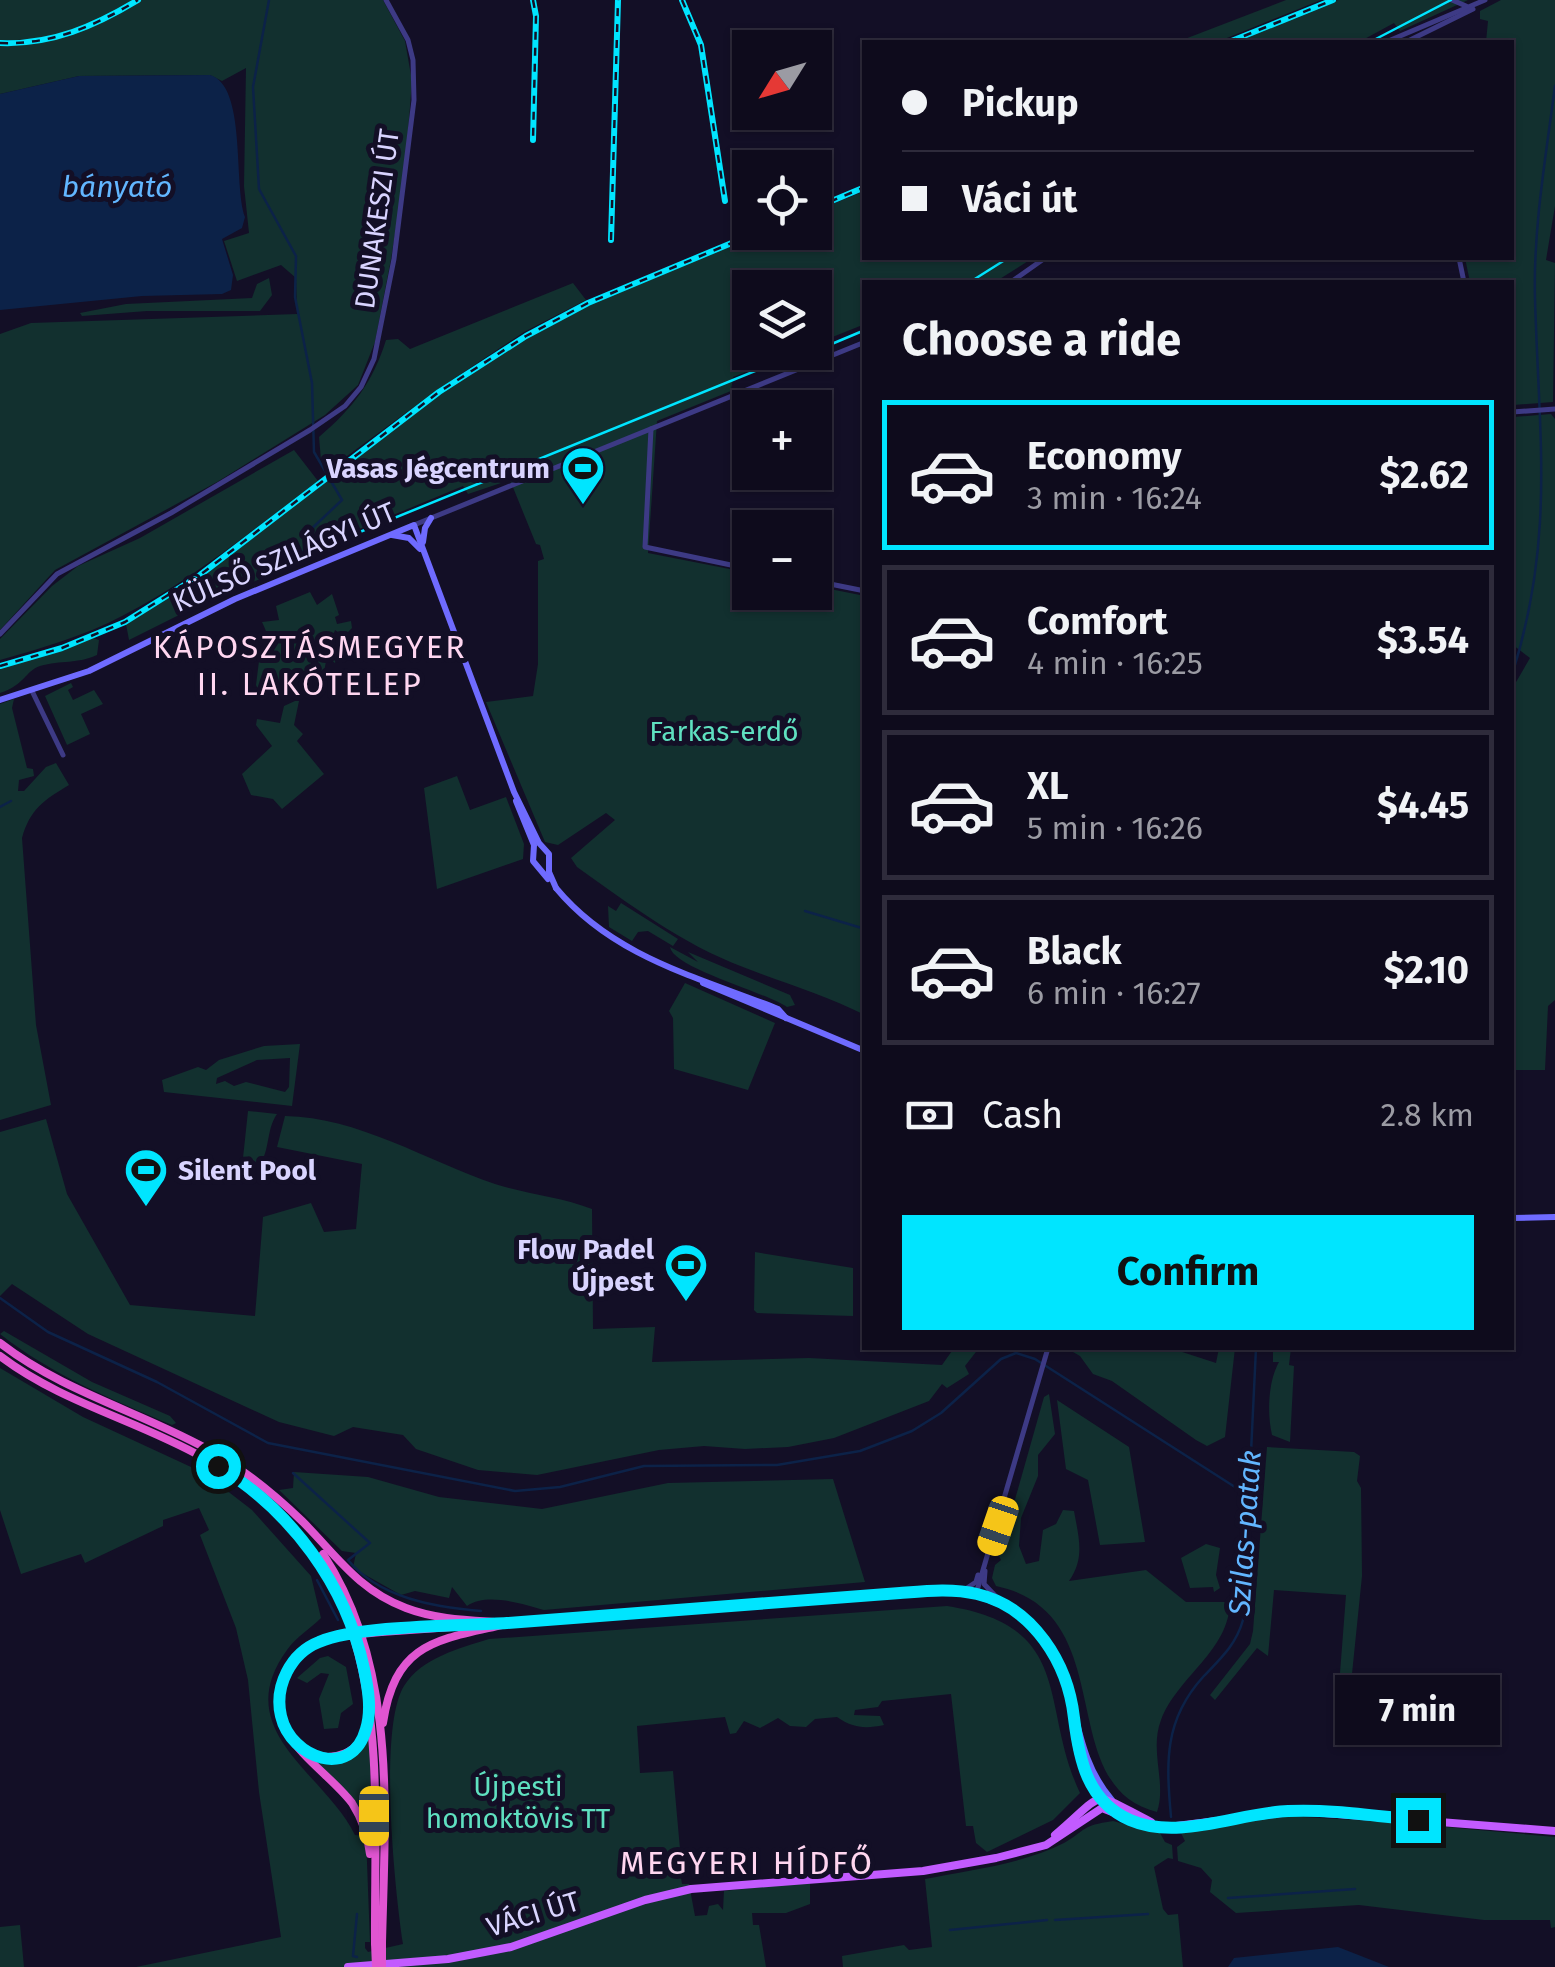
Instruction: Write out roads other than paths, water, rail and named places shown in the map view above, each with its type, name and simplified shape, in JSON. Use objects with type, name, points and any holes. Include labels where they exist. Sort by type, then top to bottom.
[{"type":"highway","points":[[0,1344],[60,1382],[217,1454],[288,1509],[348,1574],[384,1598],[441,1618],[512,1623]]},
{"type":"highway","points":[[0,1356],[57,1392],[200,1456],[264,1500],[306,1545],[334,1586],[357,1644],[369,1699],[379,1943]]},
{"type":"highway","points":[[288,1509],[332,1568],[361,1628],[375,1680],[382,1764]]},
{"type":"highway","points":[[375,1878],[367,1835],[356,1811],[298,1748],[281,1718],[282,1683],[303,1651],[340,1636],[512,1623]]},
{"type":"highway","points":[[379,1967],[382,1764],[388,1698],[413,1658],[434,1642],[457,1632],[512,1623]]},
{"type":"highway","points":[[298,1748],[326,1759],[345,1755],[359,1744],[366,1731],[369,1699]]},
{"type":"main road","points":[[424,554],[423,533],[432,518]]},
{"type":"main road","points":[[414,526],[538,851]]},
{"type":"main road","name":"KÜLSŐ SZILÁGYI ÚT","points":[[0,700],[88,670],[235,599],[414,526]]},
{"type":"main road","points":[[392,534],[408,538],[424,554]]},
{"type":"main road","points":[[538,851],[549,854],[556,888]]},
{"type":"main road","points":[[538,851],[532,859],[608,938],[698,979],[778,1009],[786,1018],[862,1050]]},
{"type":"main road","points":[[538,866],[548,864]]},
{"type":"main road","points":[[1514,1218],[1555,1217]]},
{"type":"main road","points":[[512,1623],[976,1594],[1002,1604],[1034,1626],[1049,1646],[1065,1680],[1088,1763],[1102,1793]]},
{"type":"main road","points":[[1074,1720],[1076,1750],[1087,1779],[1089,1798],[1081,1815]]},
{"type":"main road","points":[[1087,1779],[1118,1814]]},
{"type":"main road","name":"VÁCI ÚT","points":[[348,1967],[448,1958],[511,1947],[645,1900],[691,1889],[923,1871],[1024,1851],[1055,1835],[1102,1793],[1156,1824]]},
{"type":"main road","name":"VÁCI ÚT","points":[[1081,1815],[1102,1808],[1140,1824],[1168,1827],[1287,1811],[1555,1831]]},
{"type":"street","name":"DUNAKESZI ÚT","points":[[0,634],[48,582],[70,565],[171,513],[313,428],[353,397],[369,372],[402,215],[414,100],[408,40],[386,0]]},
{"type":"street","points":[[1446,18],[1451,0],[1460,6],[1487,0]]},
{"type":"street","points":[[1446,18],[1487,0]]},
{"type":"street","points":[[1391,40],[1474,4]]},
{"type":"street","points":[[1414,40],[1426,28]]},
{"type":"street","points":[[1400,36],[1408,40]]},
{"type":"street","points":[[1014,280],[1042,260]]},
{"type":"street","name":"KÜLSŐ SZILÁGYI ÚT","points":[[414,526],[862,343]]},
{"type":"street","points":[[1514,412],[1552,410]]},
{"type":"street","points":[[651,430],[646,548],[732,565]]},
{"type":"street","points":[[832,584],[862,589]]},
{"type":"street","points":[[32,691],[63,755]]},
{"type":"street","points":[[976,1594],[1047,1351]]},
{"type":"street","points":[[961,1592],[976,1582],[985,1563]]},
{"type":"street","points":[[985,1563],[984,1584],[1002,1604]]},
{"type":"water","name":"bányató","points":[[210,75],[222,83],[234,116],[245,217],[242,228],[222,239],[233,275],[231,290],[222,294],[142,296],[0,310],[0,94],[79,76]]},
{"type":"water","points":[[1338,1947],[1389,1967],[1228,1967],[1234,1958]]},
{"type":"waterway","points":[[269,0],[253,87],[259,189],[296,256],[295,297],[312,383],[314,452],[342,500],[306,534],[303,558]]},
{"type":"waterway","name":"Szilas-patak","points":[[1514,667],[1534,579],[1539,533],[1541,444],[1535,272],[1555,86]]},
{"type":"waterway","points":[[0,807],[11,801]]},
{"type":"waterway","points":[[805,911],[862,928]]},
{"type":"waterway","points":[[0,1298],[48,1332],[157,1382],[268,1443],[515,1491],[560,1487],[644,1466],[777,1465],[860,1451],[912,1431],[941,1413],[1001,1359],[1016,1353],[1035,1359],[1249,1496]]},
{"type":"waterway","name":"Szilas-patak","points":[[1171,1817],[1168,1778],[1174,1726],[1190,1693],[1232,1644],[1243,1620],[1256,1350]]},
{"type":"waterway","points":[[293,1473],[370,1543],[348,1560],[361,1573],[408,1598],[481,1611]]},
{"type":"waterway","points":[[317,1580],[338,1620]]},
{"type":"waterway","points":[[1228,1898],[1355,1889]]},
{"type":"waterway","points":[[357,1914],[353,1956],[357,1957]]},
{"type":"waterway","points":[[1055,1920],[1148,1914]]},
{"type":"waterway","points":[[950,1930],[1047,1920]]},
{"type":"tram line","points":[[1374,40],[1451,0]]},
{"type":"tram line","points":[[973,280],[1005,260]]},
{"type":"tram line","points":[[832,344],[862,331]]},
{"type":"tram line","points":[[323,547],[758,370]]},
{"type":"railway","points":[[0,43],[37,41],[72,32],[138,0]]},
{"type":"railway","points":[[533,0],[533,140]]},
{"type":"railway","points":[[611,240],[618,0]]},
{"type":"railway","points":[[682,0],[701,45],[725,201]]},
{"type":"railway","points":[[1234,40],[1333,0]]},
{"type":"railway","points":[[832,201],[862,188]]},
{"type":"railway","points":[[0,666],[62,648],[125,622],[200,575],[439,392],[526,336],[588,303],[732,243]]},
{"type":"place","name":"Vasas Jégcentrum","points":[[583,506]]},
{"type":"place","name":"Silent Pool","points":[[146,1208]]},
{"type":"place","name":"Flow Padel Újpest","points":[[686,1303]]},
{"type":"district","name":"KÁPOSZTÁSMEGYER II. LAKÓTELEP","points":[[310,666]]},
{"type":"district","name":"MEGYERI HÍDFŐ","points":[[747,1863]]},
{"type":"park label","name":"Farkas-erdő","points":[[724,731]]},
{"type":"park label","name":"Újpesti homoktövis TT","points":[[518,1802]]}]
